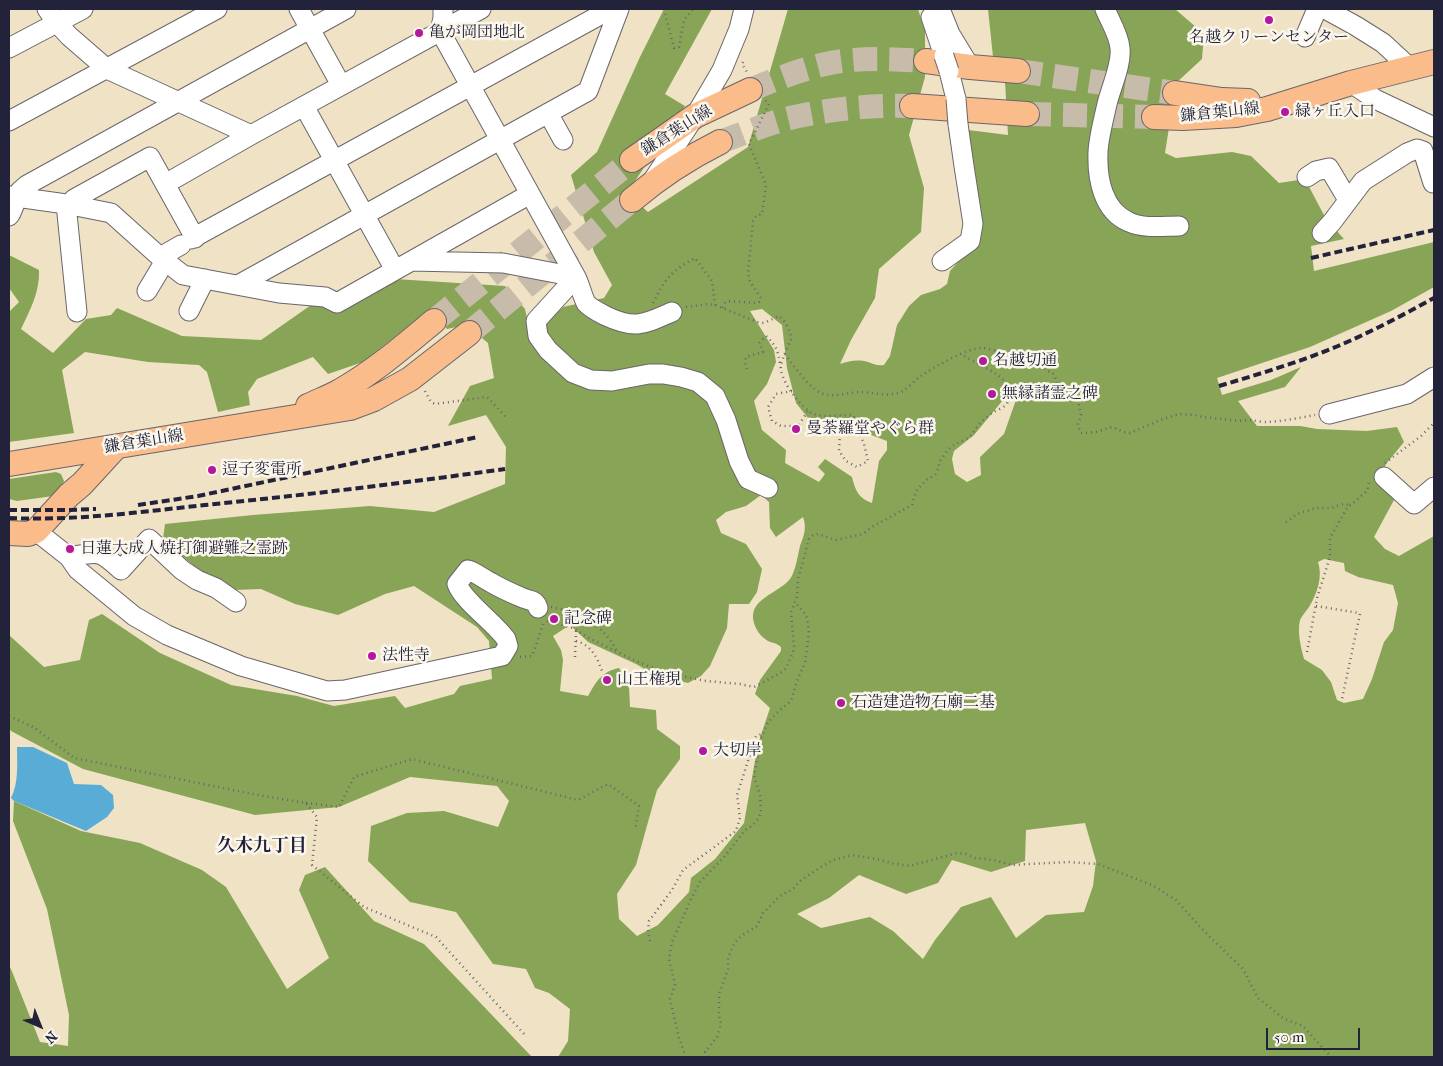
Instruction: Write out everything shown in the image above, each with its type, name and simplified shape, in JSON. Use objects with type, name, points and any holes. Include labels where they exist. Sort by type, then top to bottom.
[{"type":"main road","name":"鎌倉葉山線","points":[[1154,117],[1183,118],[1236,115],[1267,109],[1350,82],[1434,62]]},
{"type":"main road","points":[[947,64],[1018,71]]},
{"type":"main road","name":"鎌倉葉山線","points":[[632,160],[696,116],[750,90]]},
{"type":"main road","name":"鎌倉葉山線","points":[[1175,92],[1222,100],[1256,101],[1315,94]]},
{"type":"main road","points":[[912,106],[1027,114]]},
{"type":"main road","name":"鎌倉葉山線","points":[[640,192],[695,154],[718,143],[703,146],[694,144],[689,139],[688,133],[696,116]]},
{"type":"main road","name":"鎌倉葉山線","points":[[279,419],[339,392],[370,373],[434,321]]},
{"type":"main road","name":"鎌倉葉山線","points":[[9,464],[350,408],[374,399],[410,379],[469,333]]},
{"type":"main road","points":[[9,533],[28,534],[36,531],[116,446]]},
{"type":"main road","points":[[69,495],[74,479],[74,453]]},
{"type":"street","points":[[9,46],[52,16],[83,9]]},
{"type":"street","points":[[9,121],[217,9]]},
{"type":"street","points":[[299,9],[341,85]]},
{"type":"street","points":[[9,216],[14,196],[26,184],[346,9]]},
{"type":"street","points":[[443,9],[440,32],[576,277],[587,303],[598,311],[625,324],[651,322],[672,312]]},
{"type":"street","points":[[165,184],[481,9]]},
{"type":"street","points":[[147,291],[163,259],[189,241],[611,9]]},
{"type":"street","points":[[238,285],[588,91],[620,9]]},
{"type":"street","points":[[640,192],[696,116],[722,70],[739,29],[744,9]]},
{"type":"street","points":[[928,9],[947,64],[956,99],[973,224],[970,240],[942,261]]},
{"type":"street","points":[[940,9],[950,34],[947,64]]},
{"type":"street","points":[[1105,9],[1120,48],[1119,60],[1107,104],[1098,152],[1100,178],[1105,200],[1129,222],[1144,226],[1179,226]]},
{"type":"street","points":[[1306,37],[1317,9]]},
{"type":"street","points":[[1324,9],[1383,43],[1410,68]]},
{"type":"street","points":[[52,16],[88,53],[107,69],[251,135]]},
{"type":"street","points":[[739,29],[746,50]]},
{"type":"street","points":[[1350,82],[1375,99],[1427,124]]},
{"type":"street","points":[[304,106],[364,215],[402,265]]},
{"type":"street","points":[[548,113],[563,140]]},
{"type":"street","points":[[1419,150],[1418,128],[1427,124]]},
{"type":"street","points":[[1322,232],[1332,222],[1363,181],[1407,153],[1423,151],[1432,183]]},
{"type":"street","points":[[77,312],[70,204],[74,199],[150,157],[165,184],[189,241]]},
{"type":"street","points":[[1307,177],[1316,171],[1328,168],[1348,200]]},
{"type":"street","points":[[14,196],[70,204],[111,213],[183,275],[279,293],[325,298],[337,303],[530,194]]},
{"type":"street","points":[[402,265],[503,263],[576,277]]},
{"type":"street","points":[[576,277],[536,321],[538,336],[548,350],[573,373],[591,380],[612,381],[649,374],[662,374],[698,382],[716,396],[739,461],[748,478],[768,488]]},
{"type":"street","points":[[189,311],[205,279]]},
{"type":"street","points":[[1329,414],[1407,394],[1434,378]]},
{"type":"street","points":[[1378,474],[1414,504],[1434,487]]},
{"type":"street","points":[[36,531],[69,557],[78,570],[134,616],[167,636],[241,666],[327,691],[345,690],[502,656],[508,646],[506,639],[458,587],[459,580],[468,570],[507,592],[536,602],[538,608]]},
{"type":"street","points":[[69,557],[97,553],[106,556],[121,570],[150,539],[182,570],[197,580],[216,588],[236,602]]},
{"type":"path","points":[[664,9],[674,48],[679,47],[684,20],[693,9]]},
{"type":"path","points":[[723,308],[728,301],[756,303],[761,298],[748,278],[748,265],[754,218],[762,214],[766,185],[749,144],[769,104]]},
{"type":"path","points":[[651,322],[653,303],[663,284],[678,267],[695,258],[712,281],[715,305]]},
{"type":"path","points":[[672,312],[683,307],[707,304],[715,305],[757,322],[764,323],[780,316],[787,325],[791,335],[791,340],[781,366]]},
{"type":"path","points":[[747,369],[746,358],[763,352],[759,343],[766,336],[774,342],[782,375],[800,403],[808,411],[822,416],[841,415],[853,415],[868,461],[857,468],[846,461],[839,451],[841,415]]},
{"type":"path","points":[[785,354],[797,371],[817,391],[825,395],[859,392],[881,394],[903,391],[925,373],[961,354],[980,348],[1022,354],[1038,361],[1044,369],[1052,372],[1056,376],[1059,389],[1063,390],[1068,386],[1076,391],[1081,415],[1078,424],[1082,433],[1096,432],[1112,427],[1130,433],[1163,418],[1179,414],[1265,422],[1329,414]]},
{"type":"path","points":[[502,656],[532,656],[544,621],[573,628],[601,645],[645,665],[671,674],[706,681],[754,686],[782,672],[791,658],[794,646],[791,612],[797,597],[798,579],[809,539],[813,535],[818,534],[836,540],[863,534],[912,505],[916,491],[926,480],[935,475],[940,461],[952,446],[970,437],[981,422],[1007,404],[1010,393],[1002,377],[961,354]]},
{"type":"path","points":[[410,379],[414,383],[421,383],[431,402],[435,404],[488,397],[506,417]]},
{"type":"path","points":[[792,391],[776,394],[768,407],[772,421],[781,426],[798,426],[808,411]]},
{"type":"path","points":[[1307,652],[1320,588],[1330,557],[1330,538],[1341,516],[1350,505],[1367,491],[1378,474],[1434,423]]},
{"type":"path","points":[[1286,522],[1297,514],[1316,508],[1331,508],[1343,504],[1350,505]]},
{"type":"path","points":[[686,1057],[679,1038],[670,999],[675,985],[669,959],[672,942],[700,882],[725,856],[745,830],[758,820],[761,812],[760,794],[754,776],[762,734],[771,719],[791,701],[798,678],[805,664],[809,633],[805,614],[795,602]]},
{"type":"path","points":[[1316,606],[1360,613],[1342,699]]},
{"type":"path","points":[[538,608],[552,607],[587,619],[603,631],[617,652]]},
{"type":"path","points":[[575,657],[576,631]]},
{"type":"path","points":[[576,641],[582,643],[596,654],[603,674]]},
{"type":"path","points":[[9,716],[35,728],[74,758],[258,795],[339,807],[354,776],[412,759],[578,800],[608,784],[639,806],[635,830]]},
{"type":"path","points":[[650,941],[648,932],[649,920],[672,890],[683,870],[736,831],[740,818],[737,796],[745,766],[756,736],[762,734]]},
{"type":"path","points":[[306,803],[317,817],[312,865],[364,907],[436,937],[525,1034]]},
{"type":"path","points":[[708,1057],[705,1052],[717,1037],[721,1022],[719,1016],[719,994],[728,970],[728,958],[738,939],[756,926],[763,913],[780,896],[793,889],[800,881],[833,860],[852,855],[891,864],[910,866],[957,853],[1012,865],[1098,864],[1152,885],[1176,900],[1203,930],[1243,969],[1258,998],[1284,1019],[1304,1026],[1331,1057]]},
{"type":"green space","points":[[664,9],[712,9],[665,94],[685,106],[627,193],[648,212],[748,147],[788,9],[918,9],[925,31],[925,77],[909,135],[924,188],[921,232],[879,269],[875,298],[851,340],[840,364],[850,361],[864,361],[884,365],[890,356],[897,325],[909,306],[921,295],[940,289],[947,284],[950,271],[968,251],[968,130],[1008,135],[1004,63],[993,57],[988,9],[1175,9],[1204,34],[1202,59],[1176,83],[1165,153],[1176,158],[1232,152],[1251,156],[1279,183],[1305,179],[1326,219],[1344,239],[1311,246],[1314,271],[1434,242],[1434,287],[1391,311],[1310,347],[1217,378],[1222,395],[1271,380],[1301,367],[1285,387],[1238,401],[1257,426],[1300,426],[1317,429],[1367,431],[1397,427],[1404,442],[1386,464],[1380,481],[1394,500],[1374,537],[1385,549],[1399,556],[1434,536],[1434,1057],[558,1057],[568,1041],[570,1009],[549,993],[535,988],[526,969],[493,964],[456,912],[410,902],[368,861],[371,826],[407,813],[444,811],[498,827],[509,801],[497,786],[410,777],[339,807],[255,815],[83,769],[11,731],[9,728],[9,635],[44,667],[80,660],[89,620],[102,614],[160,653],[231,685],[297,696],[334,706],[395,696],[405,708],[454,694],[460,686],[492,679],[489,641],[477,627],[414,586],[385,594],[338,615],[295,604],[261,589],[234,590],[195,567],[163,539],[165,524],[253,515],[370,506],[434,512],[505,484],[506,447],[486,415],[448,426],[470,386],[494,378],[488,343],[466,325],[447,329],[430,309],[363,362],[328,374],[313,357],[257,379],[248,392],[250,405],[218,412],[207,372],[199,365],[148,362],[85,352],[62,370],[74,433],[9,442],[9,312],[19,302],[9,288],[9,255],[39,270],[36,293],[21,329],[53,353],[86,319],[111,315],[117,308],[182,336],[261,340],[314,303],[336,311],[395,279],[505,286],[525,309],[531,337],[563,307],[604,298],[612,285],[594,252],[571,175],[597,152]],"holes":[[[762,309],[782,325],[787,368],[796,403],[812,423],[838,428],[848,426],[887,441],[887,450],[879,461],[872,503],[858,493],[852,477],[825,459],[818,467],[825,474],[819,482],[785,463],[786,450],[762,430],[754,401],[767,384],[776,362],[774,350],[750,311]],[[1013,391],[1017,397],[1004,434],[980,457],[981,475],[967,482],[955,474],[952,459],[954,451],[974,435],[1003,400],[1005,394]],[[761,495],[769,502],[770,528],[776,537],[803,517],[804,521],[804,535],[792,576],[785,584],[759,602],[753,615],[757,631],[768,641],[781,647],[781,651],[760,680],[755,694],[770,708],[759,741],[744,823],[715,859],[691,878],[689,892],[658,925],[637,936],[619,919],[617,894],[636,865],[657,790],[680,759],[680,746],[657,729],[656,710],[630,707],[629,686],[619,668],[603,675],[588,696],[560,691],[563,660],[561,650],[553,636],[570,625],[588,642],[653,674],[688,683],[701,676],[710,666],[727,628],[729,604],[749,604],[757,592],[762,569],[746,544],[721,533],[716,520],[726,512],[746,506]],[[1324,559],[1344,563],[1345,571],[1358,577],[1393,585],[1398,603],[1393,630],[1384,642],[1372,679],[1363,699],[1344,703],[1337,700],[1331,682],[1322,670],[1304,659],[1299,625],[1317,591],[1320,574],[1318,562]],[[1085,823],[1096,861],[1093,886],[1084,912],[1046,915],[1016,938],[991,897],[961,907],[935,940],[923,959],[893,931],[870,917],[821,928],[797,914],[829,898],[859,875],[906,894],[938,883],[952,860],[991,872],[1025,861],[1026,830]]]},
{"type":"green space","points":[[56,472],[61,474],[64,481],[60,489],[53,496],[17,501],[9,499],[9,479]]},
{"type":"green space","points":[[14,801],[81,831],[140,843],[202,870],[226,887],[287,989],[329,958],[299,890],[305,875],[325,867],[374,921],[424,944],[532,1057],[9,1057],[9,966],[40,1042],[68,1046],[69,1015],[47,909],[13,821]]},
{"type":"water","points":[[17,747],[33,747],[67,763],[74,784],[101,785],[113,795],[114,808],[107,817],[86,831],[14,801],[11,798],[16,779]]},
{"type":"tunnel","points":[[750,90],[809,68],[842,61],[866,59],[926,61]]},
{"type":"tunnel","points":[[1018,71],[1175,93]]},
{"type":"tunnel","points":[[720,142],[778,121],[801,116],[864,107],[912,106]]},
{"type":"tunnel","points":[[1027,114],[1154,117]]},
{"type":"tunnel","points":[[434,321],[632,160]]},
{"type":"tunnel","points":[[469,333],[632,200]]},
{"type":"railway","points":[[1311,258],[1434,230]]},
{"type":"railway","points":[[1219,386],[1294,363],[1338,346],[1434,298]]},
{"type":"railway","points":[[138,505],[198,496],[478,437]]},
{"type":"railway","points":[[9,518],[58,518],[132,513],[505,469]]},
{"type":"railway","points":[[9,510],[96,509]]},
{"type":"place","name":"名越クリーンセンター","points":[[1269,20]]},
{"type":"place","name":"亀が岡団地北","points":[[419,33]]},
{"type":"place","name":"緑ヶ丘入口","points":[[1285,112]]},
{"type":"place","name":"名越切通","points":[[983,361]]},
{"type":"place","name":"無縁諸霊之碑","points":[[992,394]]},
{"type":"place","name":"曼荼羅堂やぐら群","points":[[796,429]]},
{"type":"place","name":"逗子変電所","points":[[212,470]]},
{"type":"place","name":"日蓮大成人焼打御避難之霊跡","points":[[70,549]]},
{"type":"place","name":"記念碑","points":[[554,619]]},
{"type":"place","name":"法性寺","points":[[372,656]]},
{"type":"place","name":"山王権現","points":[[607,680]]},
{"type":"place","name":"石造建造物石廟二基","points":[[841,703]]},
{"type":"place","name":"大切岸","points":[[703,751]]},
{"type":"district","name":"久木九丁目","points":[[262,847]]}]
